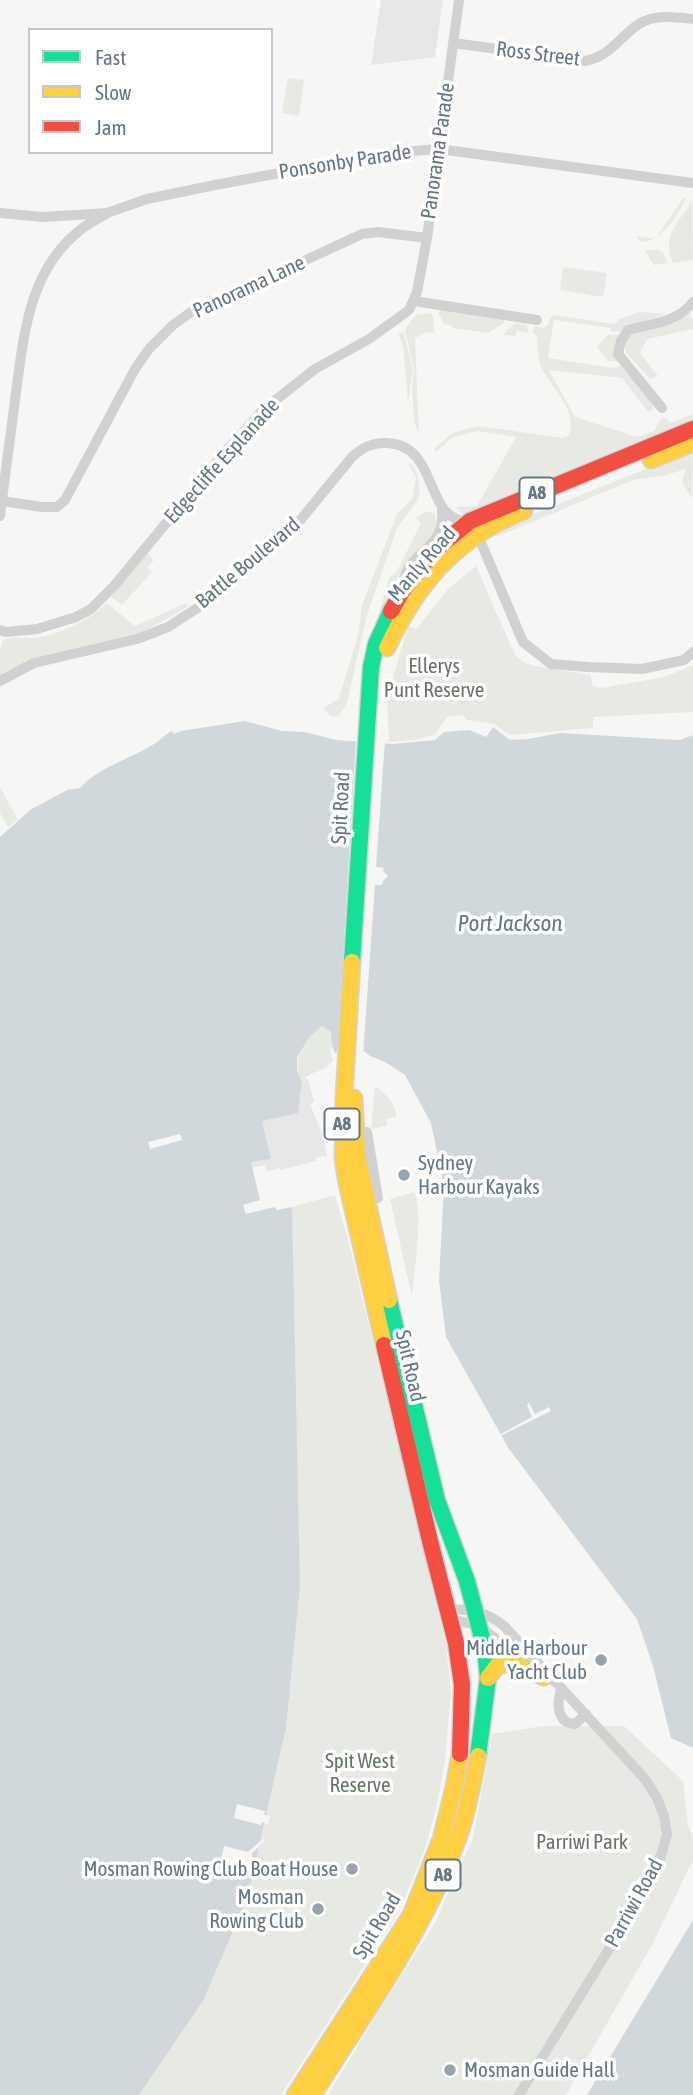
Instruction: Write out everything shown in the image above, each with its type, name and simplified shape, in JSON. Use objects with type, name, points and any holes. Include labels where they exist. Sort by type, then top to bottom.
[{"type":"highway","name":"Manly Road","points":[[393,606],[434,551],[474,527],[693,429]]},
{"type":"highway","name":"Manly Road","points":[[371,727],[387,647],[396,627],[474,527],[511,516],[693,443]]},
{"type":"highway","name":"Spit Road","points":[[295,2095],[411,1915],[423,1888],[444,1829],[457,1777],[463,1717],[460,1657],[408,1450],[346,1179],[342,1125],[365,925],[371,667],[376,644],[393,606]]},
{"type":"highway","name":"Spit Road","points":[[313,2095],[414,1934],[455,1848],[479,1756],[488,1678],[478,1618],[437,1500],[372,1229],[357,1155],[350,1069]]},
{"type":"highway","points":[[488,1678],[498,1665],[512,1663],[554,1684]]},
{"type":"street","name":"Panorama Parade","points":[[414,301],[427,237],[458,0]]},
{"type":"street","name":"Ross Street","points":[[453,43],[585,61],[601,57],[647,20],[665,17],[693,19]]},
{"type":"street","name":"Ponsonby Parade","points":[[0,213],[43,217],[107,213],[147,199],[215,185],[387,153],[439,149],[693,183]]},
{"type":"street","points":[[0,516],[24,334],[35,290],[66,243],[78,231],[107,213]]},
{"type":"street","name":"Panorama Lane","points":[[2,501],[57,507],[65,500],[135,369],[149,349],[173,325],[198,307],[228,296],[362,234],[378,232],[427,237]]},
{"type":"street","points":[[414,301],[537,320]]},
{"type":"street","name":"Edgecliffe Esplanade","points":[[0,630],[6,632],[37,629],[76,617],[91,609],[114,586],[225,452],[263,411],[315,369],[369,339],[406,314],[414,301]]},
{"type":"street","points":[[662,408],[618,354],[621,341],[628,330],[685,313],[693,302]]},
{"type":"street","name":"Battle Boulevard","points":[[0,681],[33,663],[137,639],[168,627],[216,596],[298,523],[352,457],[370,445],[394,443],[414,453],[425,468],[442,508]]},
{"type":"street","points":[[442,508],[454,519],[474,527],[523,642],[551,664],[642,669],[684,660],[693,653]]},
{"type":"street","points":[[403,590],[404,575],[416,557],[439,534],[442,508]]},
{"type":"street","points":[[367,1132],[378,1198]]},
{"type":"street","name":"Parriwi Road","points":[[450,1614],[494,1618],[554,1684]]},
{"type":"street","name":"Parriwi Road","points":[[450,1614],[478,1618],[586,1714],[646,1779],[664,1816],[667,1835],[659,1865],[649,1884],[519,2095]]},
{"type":"street","points":[[554,1684],[559,1698],[559,1711],[564,1721],[575,1724],[586,1714]]},
{"type":"shaded area","points":[[381,0],[443,0],[435,57],[371,65]]},
{"type":"shaded area","points":[[308,1079],[314,1102],[310,1104],[323,1136],[327,1157],[322,1156],[315,1159],[316,1161],[267,1172],[265,1165],[252,1168],[251,1162],[263,1159],[261,1121],[301,1097],[301,1083]]},
{"type":"green space","points":[[288,78],[304,80],[299,116],[282,113]]},
{"type":"green space","points":[[683,198],[686,198],[668,227],[657,237]]},
{"type":"green space","points":[[692,199],[693,260],[673,263],[670,236]]},
{"type":"green space","points":[[636,236],[653,239],[640,242]]},
{"type":"green space","points":[[657,249],[663,253],[668,263],[654,265],[645,251]]},
{"type":"green space","points":[[563,267],[607,273],[603,297],[560,290]]},
{"type":"green space","points":[[442,309],[504,318],[504,323],[488,333],[453,328],[444,324],[438,313]]},
{"type":"green space","points":[[640,312],[665,314],[633,325],[622,332],[554,320],[548,358],[613,368],[621,366],[652,401],[653,410],[648,412],[622,378],[549,370],[575,417],[637,437],[654,431],[661,419],[666,418],[670,423],[693,414],[693,419],[527,487],[465,516],[455,507],[477,506],[516,437],[477,431],[453,437],[436,452],[434,449],[452,433],[478,426],[563,438],[568,436],[570,418],[563,400],[541,367],[537,335],[533,334],[534,326],[543,328],[554,315],[615,324],[619,319]]},
{"type":"green space","points":[[432,313],[435,333],[428,332],[415,338],[419,435],[414,422],[414,369],[405,331],[416,315]]},
{"type":"green space","points":[[689,316],[693,319],[693,329],[647,339],[640,353],[658,376],[650,379],[626,353],[625,341],[631,334]]},
{"type":"green space","points":[[515,323],[527,325],[528,333],[517,331],[516,336],[502,335]]},
{"type":"green space","points":[[403,331],[413,369],[408,402],[403,344],[398,335]]},
{"type":"green space","points":[[607,335],[618,335],[615,350],[618,361],[608,361],[597,347]]},
{"type":"green space","points":[[693,450],[692,499],[682,483],[685,469],[667,475],[633,480],[496,537],[494,530]]},
{"type":"green space","points":[[408,463],[413,466],[418,476],[418,500],[397,528],[368,612],[346,706],[338,716],[331,716],[323,709],[339,698],[358,635],[362,605],[397,514],[412,499],[416,477]]},
{"type":"green space","points":[[426,511],[435,514],[438,530],[406,565],[393,585],[369,650],[388,581],[396,573],[421,523],[416,518]]},
{"type":"green space","points":[[147,553],[154,560],[147,568],[152,572],[122,605],[111,597]]},
{"type":"green space","name":"Ellerys Punt Reserve","points":[[476,566],[515,655],[525,663],[591,675],[592,686],[602,688],[664,677],[693,665],[693,712],[593,717],[593,728],[509,735],[494,724],[467,720],[462,715],[447,717],[435,734],[416,740],[389,742],[387,698],[408,626],[416,629],[449,588]]},
{"type":"green space","points":[[107,603],[135,626],[186,603],[188,606],[129,637],[29,663],[0,675],[3,640],[41,637],[62,631]]},
{"type":"green space","points":[[0,787],[18,819],[8,827],[0,813]]},
{"type":"green space","points":[[323,1026],[331,1032],[333,1040],[330,1051],[333,1060],[301,1083],[298,1066],[300,1050],[309,1037]]},
{"type":"green space","points":[[375,1086],[392,1103],[396,1117],[386,1119],[387,1126],[371,1129]]},
{"type":"green space","points":[[414,1192],[418,1228],[412,1297],[390,1199]]},
{"type":"green space","name":"Spit West Reserve","points":[[335,1195],[446,1645],[451,1692],[445,1761],[436,1809],[425,1849],[399,1912],[281,2095],[139,2095],[203,2001],[247,1899],[286,1728],[300,1587],[291,1213],[292,1207]]},
{"type":"green space","name":"Parriwi Park","points":[[543,1726],[624,1726],[683,1781],[688,1825],[693,1838],[693,1860],[653,1943],[566,2095],[328,2095],[435,1923],[473,1838],[492,1734]]},
{"type":"water","name":"Port Jackson","points":[[245,721],[282,731],[305,732],[336,740],[393,744],[435,740],[444,732],[469,730],[486,737],[493,727],[510,740],[560,733],[680,740],[693,735],[693,1748],[671,1738],[653,1666],[637,1619],[509,1449],[446,1337],[439,1281],[444,1186],[431,1123],[405,1075],[364,1051],[335,1053],[331,1032],[322,1026],[310,1036],[297,1057],[297,1070],[302,1083],[298,1113],[262,1121],[271,1159],[251,1162],[260,1200],[243,1205],[246,1214],[274,1207],[277,1210],[292,1207],[300,1587],[286,1728],[247,1899],[203,2001],[139,2095],[0,2095],[0,837],[30,810],[67,790],[80,788],[96,774],[145,749],[172,731],[174,734]]},
{"type":"water","points":[[693,1920],[693,2095],[587,2095]]},
{"type":"pier","points":[[356,738],[385,740],[376,867],[384,868],[383,871],[388,876],[382,885],[375,885],[363,1055],[337,1056]]},
{"type":"pier","points":[[180,1134],[182,1140],[150,1149],[148,1142]]},
{"type":"pier","points":[[529,1403],[535,1414],[549,1407],[551,1411],[498,1437],[532,1417],[527,1405]]},
{"type":"pier","points":[[237,1804],[265,1811],[264,1815],[270,1816],[268,1824],[262,1822],[261,1825],[234,1818]]},
{"type":"pier","points":[[265,1837],[264,1842],[252,1853],[252,1858],[260,1860],[258,1867],[249,1868],[221,1860],[224,1846],[248,1852]]},
{"type":"traffic: fast","points":[[352,962],[371,667],[376,644],[391,611]]},
{"type":"traffic: fast","points":[[389,1300],[437,1500],[467,1581],[485,1649],[488,1678],[478,1756]]},
{"type":"traffic: slow","points":[[651,460],[693,443]]},
{"type":"traffic: slow","points":[[387,648],[412,603],[442,565],[479,534],[524,511]]},
{"type":"traffic: slow","points":[[352,962],[343,1158],[384,1345]]},
{"type":"traffic: slow","points":[[354,1098],[357,1155],[389,1300]]},
{"type":"traffic: slow","points":[[488,1678],[498,1665],[512,1663],[544,1677]]},
{"type":"traffic: slow","points":[[295,2095],[411,1915],[441,1839],[460,1754]]},
{"type":"traffic: slow","points":[[313,2095],[390,1975],[425,1913],[462,1826],[478,1756]]},
{"type":"traffic: jam","points":[[391,611],[403,590],[434,551],[470,521],[693,429]]},
{"type":"traffic: jam","points":[[384,1345],[456,1643],[462,1685],[460,1754]]},
{"type":"place","name":"Sydney Harbour Kayaks","points":[[404,1175]]},
{"type":"place","name":"Middle Harbour Yacht Club","points":[[601,1660]]},
{"type":"place","name":"Mosman Rowing Club Boat House","points":[[352,1869]]},
{"type":"place","name":"Mosman Rowing Club","points":[[318,1909]]},
{"type":"place","name":"Mosman Guide Hall","points":[[450,2070]]}]
